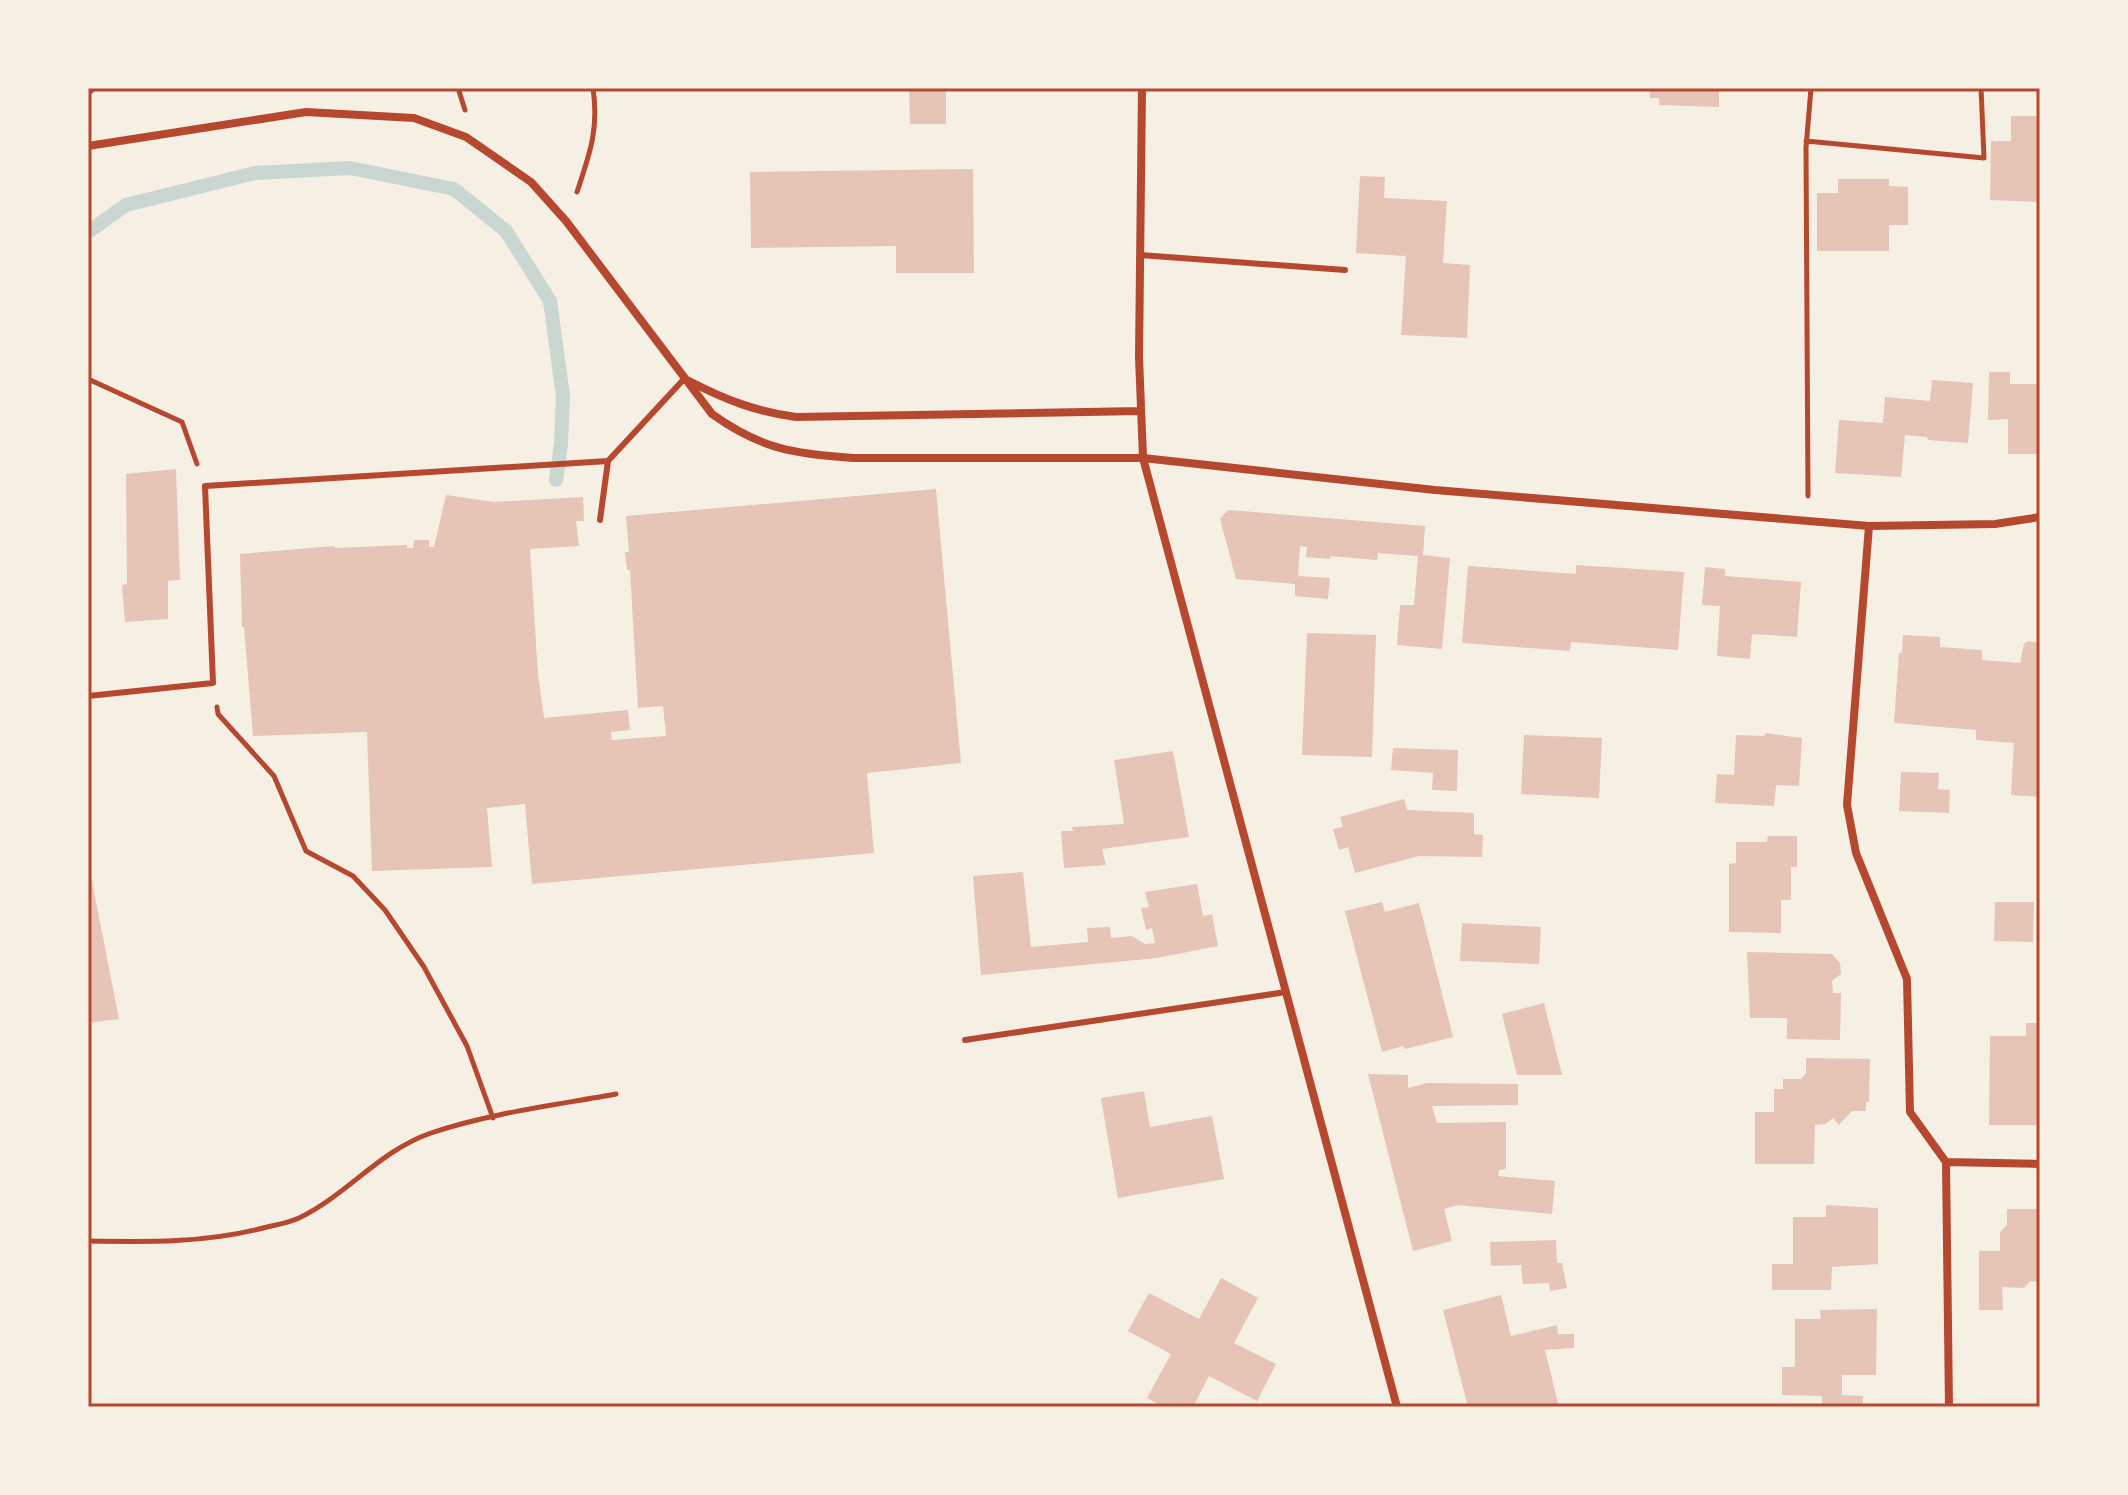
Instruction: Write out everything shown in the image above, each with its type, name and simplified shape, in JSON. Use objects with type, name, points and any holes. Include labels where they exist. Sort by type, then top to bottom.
[{"type":"street","points":[[1142,88],[1140,255],[1143,458],[1397,1407]]},
{"type":"street","points":[[88,146],[306,112],[414,118],[466,137],[531,182],[566,221],[712,414],[738,433],[777,449],[853,458],[1143,458],[1435,490],[1869,526],[1995,524],[2040,517]]},
{"type":"street","points":[[684,379],[760,412],[796,417],[1141,411]]},
{"type":"street","points":[[1869,526],[1847,805],[1856,853],[1907,979],[1910,1112],[1946,1162],[1949,1407]]},
{"type":"street","points":[[1946,1162],[2040,1164]]},
{"type":"lane","points":[[1140,255],[1345,270]]},
{"type":"lane","points":[[600,520],[608,461],[684,379]]},
{"type":"lane","points":[[88,696],[213,683],[205,486],[608,461]]},
{"type":"lane","points":[[965,1040],[1286,992]]},
{"type":"path","points":[[88,94],[94,88]]},
{"type":"path","points":[[566,221],[592,142],[597,116],[593,88]]},
{"type":"path","points":[[1808,521],[1806,141],[1811,88]]},
{"type":"path","points":[[1806,141],[1984,158],[1981,88]]},
{"type":"path","points":[[88,379],[182,422],[205,486]]},
{"type":"path","points":[[213,683],[218,714],[274,776],[306,851],[353,876],[385,910],[424,967],[467,1046],[493,1118]]},
{"type":"path","points":[[88,1241],[172,1243],[231,1236],[297,1219],[339,1194],[378,1160],[430,1133],[616,1094]]},
{"type":"building","points":[[909,88],[946,88],[946,124],[910,124]]},
{"type":"building","points":[[1650,88],[1719,88],[1719,107],[1659,105],[1659,98],[1650,98]]},
{"type":"building","points":[[2011,116],[2040,116],[2040,202],[1990,200],[1991,141],[2011,141]]},
{"type":"building","points":[[973,169],[974,273],[896,273],[896,246],[751,248],[750,172]]},
{"type":"building","points":[[1360,176],[1385,177],[1384,198],[1447,201],[1443,263],[1470,265],[1467,338],[1401,335],[1406,256],[1356,253]]},
{"type":"building","points":[[1838,179],[1889,179],[1889,186],[1908,187],[1908,225],[1889,225],[1889,251],[1817,251],[1817,193],[1838,193]]},
{"type":"building","points":[[1989,372],[2010,372],[2010,384],[2040,384],[2040,454],[2008,454],[2008,419],[1988,420]]},
{"type":"building","points":[[1932,380],[1973,383],[1968,443],[1905,435],[1901,477],[1835,473],[1839,420],[1883,423],[1885,397],[1930,401]]},
{"type":"building","points":[[176,469],[180,580],[168,581],[168,619],[125,622],[122,585],[127,584],[126,474]]},
{"type":"building","points":[[936,489],[961,763],[867,773],[874,853],[532,884],[525,804],[487,808],[492,867],[372,871],[367,732],[253,736],[242,627],[240,554],[334,546],[407,545],[407,548],[413,548],[414,540],[429,540],[429,547],[434,547],[446,495],[494,502],[583,497],[584,521],[576,521],[579,546],[530,549],[538,675],[544,718],[628,710],[630,730],[611,732],[612,740],[666,736],[663,706],[638,708],[630,570],[627,570],[625,552],[629,552],[626,516]]},
{"type":"building","points":[[1228,510],[1425,526],[1423,555],[1450,558],[1442,649],[1397,645],[1400,605],[1414,605],[1418,556],[1378,553],[1377,560],[1306,557],[1307,547],[1300,546],[1298,576],[1330,578],[1328,599],[1295,596],[1295,584],[1236,579],[1220,519]]},
{"type":"building","points":[[1576,565],[1684,572],[1678,650],[1571,642],[1570,651],[1462,643],[1468,566],[1576,574]]},
{"type":"building","points":[[1705,567],[1725,569],[1725,576],[1801,582],[1797,637],[1752,634],[1750,659],[1717,656],[1720,606],[1702,605]]},
{"type":"building","points":[[1307,633],[1376,635],[1372,757],[1302,755]]},
{"type":"building","points":[[1903,635],[1940,637],[1940,647],[1982,650],[1982,660],[2020,663],[2024,644],[2028,641],[2038,643],[2040,797],[2011,795],[2014,743],[1976,740],[1976,730],[1894,723]]},
{"type":"building","points":[[1766,733],[1802,738],[1799,786],[1776,785],[1774,806],[1715,803],[1717,774],[1734,775],[1736,735],[1764,736]]},
{"type":"building","points":[[1524,735],[1602,738],[1599,798],[1521,794]]},
{"type":"building","points":[[1393,748],[1458,750],[1457,791],[1432,790],[1433,773],[1391,770]]},
{"type":"building","points":[[1173,751],[1189,837],[1102,849],[1106,865],[1064,868],[1061,831],[1073,831],[1072,827],[1124,824],[1114,760]]},
{"type":"building","points":[[1901,772],[1939,773],[1938,789],[1950,790],[1949,813],[1899,811]]},
{"type":"building","points":[[1404,799],[1407,810],[1474,813],[1474,834],[1483,835],[1482,857],[1419,856],[1355,873],[1348,847],[1339,850],[1333,829],[1343,827],[1340,817]]},
{"type":"building","points":[[1768,836],[1797,836],[1797,867],[1791,867],[1791,900],[1781,900],[1781,933],[1729,932],[1729,864],[1736,863],[1736,842],[1767,842]]},
{"type":"building","points":[[88,861],[119,1019],[88,1023]]},
{"type":"building","points":[[1023,872],[1031,947],[1088,942],[1087,928],[1110,927],[1111,938],[1132,936],[1145,944],[1155,943],[1152,928],[1146,930],[1141,908],[1149,907],[1145,892],[1197,884],[1203,916],[1212,914],[1218,946],[1157,958],[981,975],[973,876]]},
{"type":"building","points":[[1382,902],[1385,912],[1419,903],[1453,1037],[1382,1052],[1345,911]]},
{"type":"building","points":[[1995,902],[2034,902],[2033,942],[1994,941]]},
{"type":"building","points":[[1462,923],[1541,927],[1539,964],[1460,961]]},
{"type":"building","points":[[1747,952],[1832,954],[1840,963],[1841,974],[1832,981],[1833,993],[1841,993],[1840,1040],[1787,1039],[1787,1018],[1750,1018]]},
{"type":"building","points":[[1544,1003],[1562,1075],[1517,1075],[1502,1014]]},
{"type":"building","points":[[2026,1023],[2040,1023],[2040,1125],[1989,1125],[1990,1036],[2026,1036]]},
{"type":"building","points":[[1806,1058],[1870,1059],[1866,1111],[1852,1111],[1839,1125],[1833,1118],[1826,1124],[1815,1125],[1814,1164],[1755,1164],[1755,1112],[1774,1112],[1774,1089],[1783,1089],[1783,1079],[1801,1079],[1806,1073]]},
{"type":"building","points":[[1368,1074],[1408,1075],[1408,1088],[1427,1083],[1518,1084],[1518,1105],[1432,1106],[1437,1123],[1506,1122],[1506,1169],[1499,1170],[1498,1176],[1555,1181],[1552,1214],[1458,1205],[1444,1209],[1452,1241],[1413,1251]]},
{"type":"building","points":[[1144,1091],[1150,1127],[1212,1116],[1224,1179],[1118,1198],[1101,1098]]},
{"type":"building","points":[[1826,1205],[1878,1208],[1878,1264],[1832,1267],[1831,1290],[1772,1290],[1772,1264],[1793,1264],[1793,1217],[1826,1217]]},
{"type":"building","points":[[2007,1209],[2040,1209],[2040,1282],[2030,1281],[2024,1288],[2002,1287],[2003,1310],[1979,1310],[1979,1251],[2000,1251],[2000,1232],[2007,1225]]},
{"type":"building","points":[[1556,1240],[1557,1263],[1562,1263],[1567,1288],[1550,1291],[1549,1283],[1523,1284],[1521,1265],[1491,1266],[1490,1242]]},
{"type":"building","points":[[1221,1278],[1258,1298],[1234,1343],[1276,1364],[1257,1401],[1209,1376],[1193,1407],[1164,1407],[1147,1398],[1171,1354],[1128,1331],[1149,1293],[1199,1319]]},
{"type":"building","points":[[1501,1295],[1511,1336],[1557,1325],[1558,1334],[1574,1334],[1574,1348],[1545,1350],[1559,1407],[1468,1407],[1443,1310]]},
{"type":"building","points":[[1877,1309],[1876,1375],[1842,1375],[1842,1395],[1863,1396],[1863,1407],[1822,1407],[1822,1396],[1782,1395],[1782,1367],[1795,1367],[1795,1319],[1821,1319],[1820,1310]]},
{"type":"waterway","points":[[88,232],[126,205],[255,173],[350,168],[454,189],[506,231],[550,301],[563,396],[556,480]]}]
